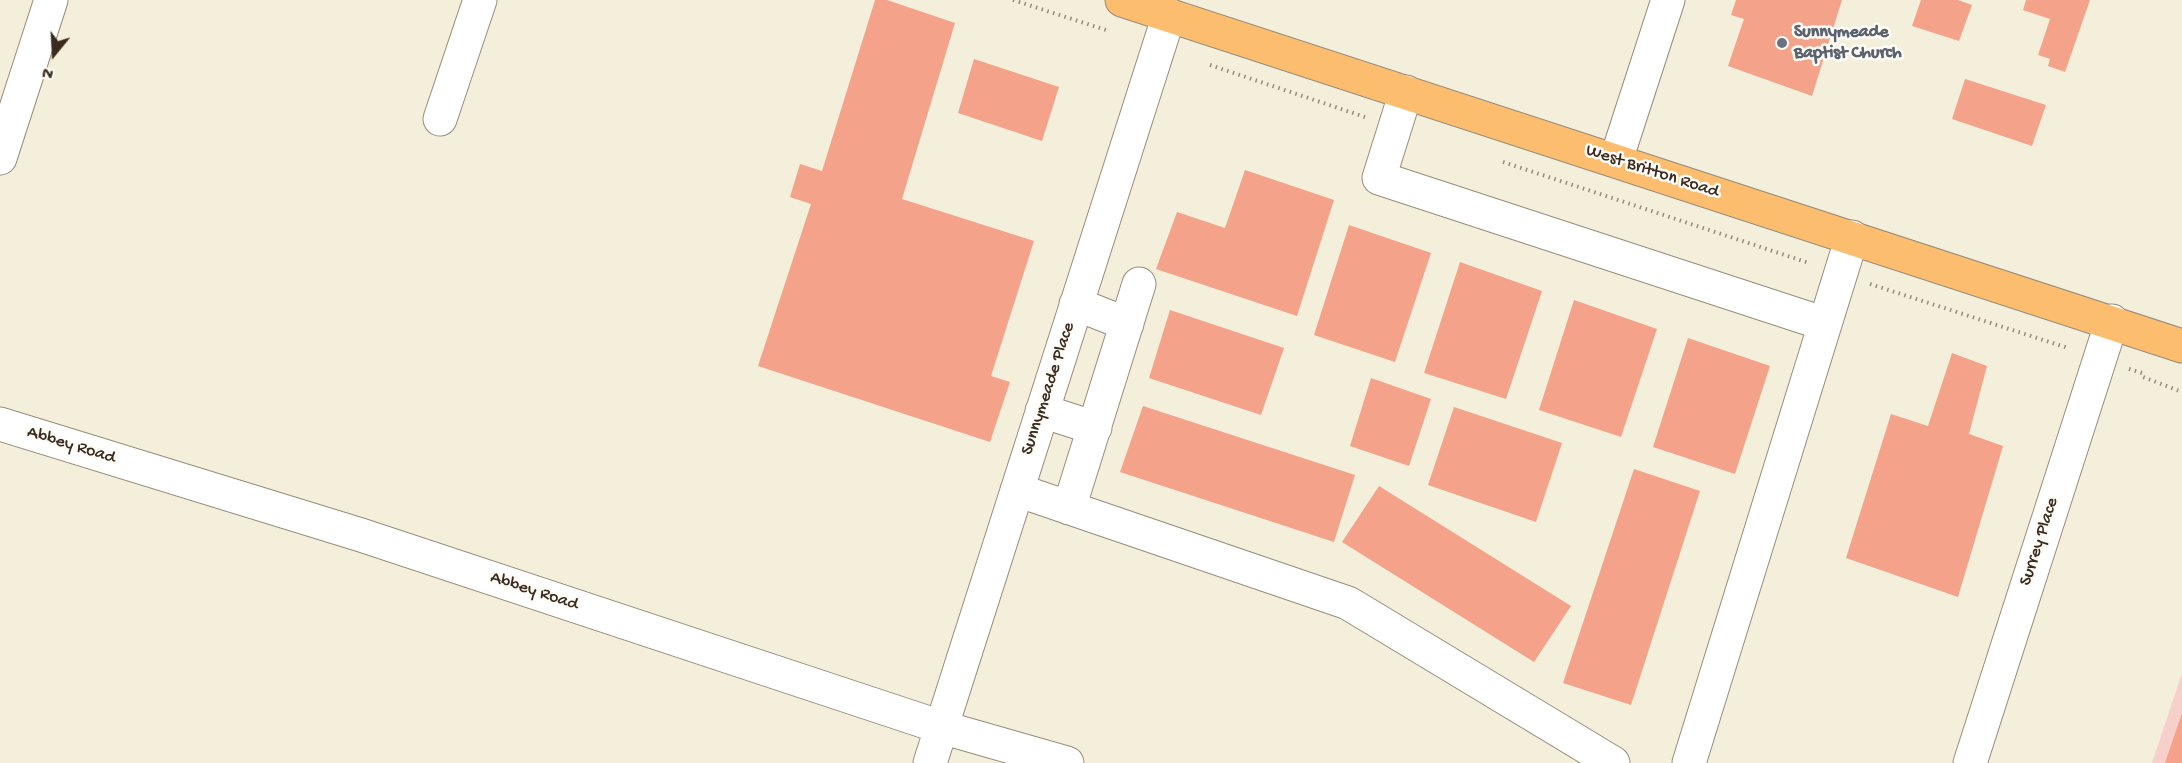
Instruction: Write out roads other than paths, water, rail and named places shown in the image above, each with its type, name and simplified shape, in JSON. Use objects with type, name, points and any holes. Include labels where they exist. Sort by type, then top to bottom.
[{"type":"main road","name":"West Britton Road","points":[[1122,0],[2112,321],[2182,346]]},
{"type":"street","points":[[0,158],[51,0]]},
{"type":"street","points":[[440,118],[480,0]]},
{"type":"street","points":[[1616,160],[1668,0]]},
{"type":"street","name":"Sunnymeade Place","points":[[930,763],[1168,15]]},
{"type":"street","points":[[1406,92],[1379,178],[1825,324]]},
{"type":"street","points":[[1689,763],[1852,237]]},
{"type":"street","points":[[1070,508],[1139,284]]},
{"type":"street","points":[[1076,304],[1127,324]]},
{"type":"street","name":"Surrey Place","points":[[1970,763],[2112,321]]},
{"type":"street","points":[[1042,411],[1095,428]]},
{"type":"street","name":"Abbey Road","points":[[0,424],[361,535],[941,727],[1067,763]]},
{"type":"street","points":[[1017,490],[1348,603],[1613,763]]},
{"type":"place","name":"Sunnymeade Baptist Church","points":[[1782,43]]}]
